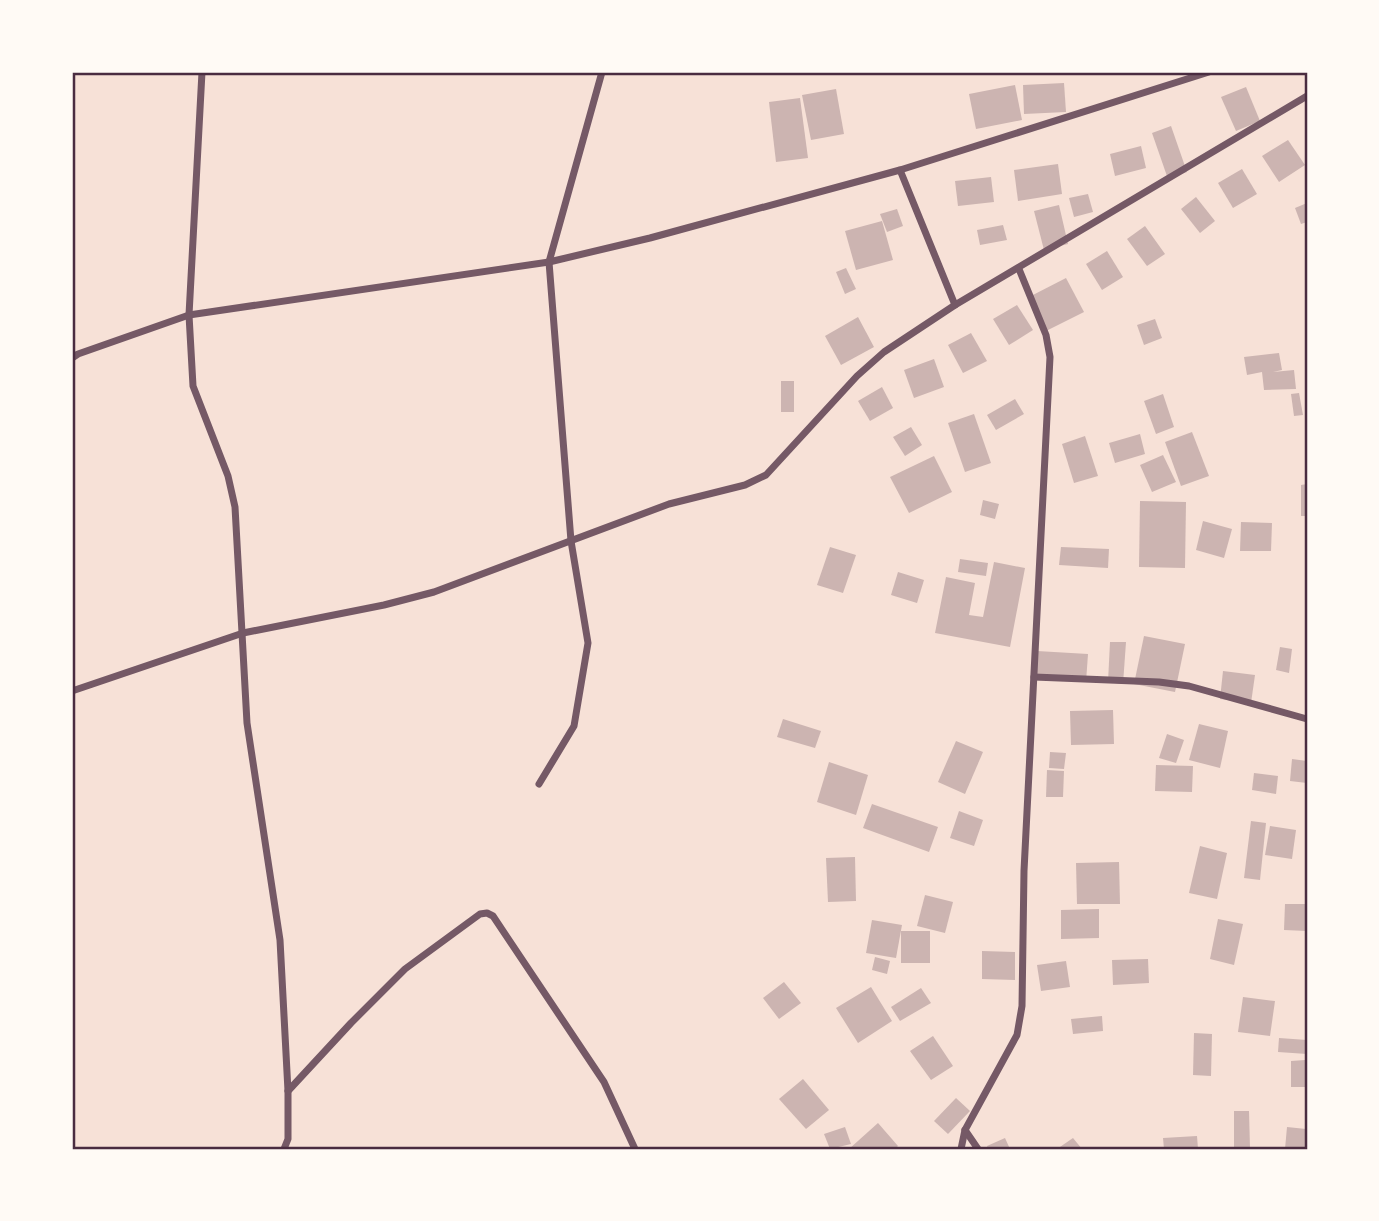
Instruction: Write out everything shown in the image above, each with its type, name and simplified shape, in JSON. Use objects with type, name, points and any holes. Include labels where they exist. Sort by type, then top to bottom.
[{"type":"street","points":[[202,72],[189,316],[193,386],[228,476],[235,508],[247,723],[280,940],[288,1091],[288,1139],[284,1149]]},
{"type":"street","points":[[539,784],[574,726],[588,643],[571,541],[549,262],[602,72]]},
{"type":"street","points":[[72,347],[75,356],[189,316],[549,262],[650,238],[900,170],[1209,72]]},
{"type":"street","points":[[72,691],[243,634],[384,606],[434,592],[669,504],[745,485],[766,475],[875,360],[955,305],[1307,96]]},
{"type":"street","points":[[900,170],[955,305]]},
{"type":"street","points":[[961,1149],[965,1130],[1017,1035],[1022,1006],[1024,870],[1050,357],[1046,335],[1019,269]]},
{"type":"street","points":[[1034,677],[1179,685],[1307,719]]},
{"type":"street","points":[[288,1091],[405,969],[480,914],[487,913],[494,916],[604,1082],[635,1149]]},
{"type":"street","points":[[965,1130],[978,1149]]},
{"type":"building","points":[[1064,83],[1066,112],[1024,114],[1023,85]]},
{"type":"building","points":[[1015,85],[1022,120],[976,129],[969,94]]},
{"type":"building","points":[[1246,87],[1260,121],[1236,131],[1221,97]]},
{"type":"building","points":[[836,89],[844,134],[811,140],[802,95]]},
{"type":"building","points":[[800,98],[808,158],[776,162],[769,102]]},
{"type":"building","points":[[1171,126],[1187,172],[1168,179],[1152,133]]},
{"type":"building","points":[[1288,140],[1305,165],[1279,182],[1262,156]]},
{"type":"building","points":[[1141,146],[1146,168],[1115,176],[1110,154]]},
{"type":"building","points":[[1058,164],[1062,194],[1018,201],[1014,170]]},
{"type":"building","points":[[1242,169],[1257,194],[1233,208],[1218,183]]},
{"type":"building","points":[[991,177],[994,202],[958,206],[955,181]]},
{"type":"building","points":[[1088,194],[1093,212],[1074,217],[1069,198]]},
{"type":"building","points":[[1196,197],[1215,221],[1200,233],[1181,209]]},
{"type":"building","points":[[1307,203],[1307,222],[1301,224],[1295,208]]},
{"type":"building","points":[[1059,205],[1068,244],[1044,250],[1034,211]]},
{"type":"building","points":[[897,209],[903,226],[887,232],[880,214]]},
{"type":"building","points":[[882,221],[893,260],[856,270],[845,231]]},
{"type":"building","points":[[1003,225],[1007,240],[980,245],[977,230]]},
{"type":"building","points":[[1145,226],[1165,254],[1147,266],[1127,239]]},
{"type":"building","points":[[1107,251],[1123,277],[1102,290],[1086,264]]},
{"type":"building","points":[[846,268],[856,289],[845,294],[836,272]]},
{"type":"building","points":[[1066,278],[1084,312],[1046,331],[1029,297]]},
{"type":"building","points":[[1017,305],[1033,330],[1009,345],[993,319]]},
{"type":"building","points":[[858,317],[874,347],[841,365],[825,336]]},
{"type":"building","points":[[1155,319],[1162,338],[1144,345],[1137,325]]},
{"type":"building","points":[[971,333],[987,361],[963,373],[948,345]]},
{"type":"building","points":[[1279,353],[1282,370],[1273,372],[1294,370],[1296,389],[1264,390],[1262,372],[1247,375],[1244,357]]},
{"type":"building","points":[[934,359],[944,387],[914,398],[904,370]]},
{"type":"building","points":[[781,381],[794,381],[794,412],[781,412]]},
{"type":"building","points":[[882,387],[893,408],[870,421],[858,401]]},
{"type":"building","points":[[1299,393],[1303,415],[1294,416],[1291,394]]},
{"type":"building","points":[[1163,394],[1174,427],[1156,434],[1144,401]]},
{"type":"building","points":[[1015,399],[1024,414],[996,430],[987,415]]},
{"type":"building","points":[[974,414],[991,463],[965,472],[948,423]]},
{"type":"building","points":[[911,427],[922,445],[905,456],[893,437]]},
{"type":"building","points":[[1192,432],[1209,476],[1181,486],[1165,442]]},
{"type":"building","points":[[1140,434],[1145,454],[1115,463],[1109,443]]},
{"type":"building","points":[[1085,436],[1098,476],[1074,483],[1062,444]]},
{"type":"building","points":[[1163,455],[1176,482],[1152,492],[1140,465]]},
{"type":"building","points":[[934,456],[952,492],[909,513],[890,477]]},
{"type":"building","points":[[1307,484],[1307,516],[1301,516],[1301,485]]},
{"type":"building","points":[[983,500],[999,504],[995,519],[980,515]]},
{"type":"building","points":[[1140,501],[1186,502],[1185,568],[1139,567]]},
{"type":"building","points":[[1203,521],[1232,529],[1224,558],[1196,550]]},
{"type":"building","points":[[1241,522],[1272,523],[1271,551],[1240,551]]},
{"type":"building","points":[[830,547],[856,555],[843,593],[817,585]]},
{"type":"building","points":[[1061,547],[1109,549],[1108,568],[1059,565]]},
{"type":"building","points":[[960,559],[988,563],[986,576],[958,572]]},
{"type":"building","points":[[994,562],[1025,568],[1010,647],[935,633],[946,577],[975,583],[969,615],[983,617]]},
{"type":"building","points":[[898,572],[924,580],[917,603],[891,595]]},
{"type":"building","points":[[1144,636],[1185,644],[1175,692],[1134,684]]},
{"type":"building","points":[[1110,642],[1126,642],[1123,684],[1108,682]]},
{"type":"building","points":[[1280,647],[1292,649],[1289,673],[1276,670]]},
{"type":"building","points":[[1037,651],[1088,654],[1086,682],[1035,679]]},
{"type":"building","points":[[1223,671],[1255,675],[1251,703],[1220,699]]},
{"type":"building","points":[[1113,710],[1114,744],[1071,745],[1070,711]]},
{"type":"building","points":[[783,719],[821,731],[815,748],[777,737]]},
{"type":"building","points":[[1199,724],[1228,731],[1220,768],[1189,760]]},
{"type":"building","points":[[1167,734],[1184,740],[1176,763],[1159,758]]},
{"type":"building","points":[[956,741],[983,752],[965,794],[938,782]]},
{"type":"building","points":[[1050,752],[1066,753],[1064,769],[1049,768]]},
{"type":"building","points":[[1292,759],[1307,761],[1307,783],[1290,781]]},
{"type":"building","points":[[829,762],[868,775],[856,815],[817,802]]},
{"type":"building","points":[[1156,765],[1193,766],[1192,792],[1155,791]]},
{"type":"building","points":[[1047,770],[1064,771],[1063,797],[1046,797]]},
{"type":"building","points":[[1254,773],[1278,776],[1276,794],[1252,790]]},
{"type":"building","points":[[872,804],[938,827],[929,852],[863,828]]},
{"type":"building","points":[[959,811],[983,820],[974,846],[950,838]]},
{"type":"building","points":[[1251,821],[1266,823],[1260,880],[1244,878]]},
{"type":"building","points":[[1270,826],[1296,830],[1292,859],[1265,855]]},
{"type":"building","points":[[1200,846],[1227,853],[1217,899],[1189,893]]},
{"type":"building","points":[[855,857],[856,901],[828,902],[826,858]]},
{"type":"building","points":[[1119,862],[1120,904],[1077,904],[1076,863]]},
{"type":"building","points":[[925,895],[953,902],[945,933],[917,926]]},
{"type":"building","points":[[1285,904],[1307,904],[1307,931],[1284,930]]},
{"type":"building","points":[[1099,909],[1099,938],[1061,939],[1061,910]]},
{"type":"building","points":[[1218,919],[1243,924],[1234,965],[1210,959]]},
{"type":"building","points":[[872,920],[902,925],[896,958],[866,953]]},
{"type":"building","points":[[901,931],[930,931],[930,963],[901,963]]},
{"type":"building","points":[[982,951],[1015,952],[1015,980],[982,979]]},
{"type":"building","points":[[875,957],[890,961],[887,974],[872,970]]},
{"type":"building","points":[[1148,959],[1149,983],[1113,985],[1112,960]]},
{"type":"building","points":[[1066,961],[1070,987],[1041,991],[1037,965]]},
{"type":"building","points":[[784,982],[801,1003],[779,1019],[763,998]]},
{"type":"building","points":[[871,987],[892,1021],[858,1043],[836,1008]]},
{"type":"building","points":[[921,988],[931,1003],[900,1021],[891,1007]]},
{"type":"building","points":[[1243,997],[1275,1001],[1270,1036],[1238,1032]]},
{"type":"building","points":[[1102,1016],[1103,1031],[1073,1034],[1071,1019]]},
{"type":"building","points":[[1194,1033],[1212,1034],[1211,1076],[1193,1075]]},
{"type":"building","points":[[933,1036],[953,1066],[931,1080],[910,1051]]},
{"type":"building","points":[[1279,1038],[1307,1040],[1307,1054],[1278,1052]]},
{"type":"building","points":[[1305,1060],[1306,1087],[1291,1087],[1291,1061]]},
{"type":"building","points":[[803,1079],[829,1110],[806,1129],[779,1099]]},
{"type":"building","points":[[956,1098],[970,1111],[948,1134],[934,1121]]},
{"type":"building","points":[[1234,1111],[1249,1111],[1250,1148],[1234,1149]]},
{"type":"building","points":[[878,1123],[898,1146],[895,1149],[849,1149]]},
{"type":"building","points":[[845,1127],[851,1144],[830,1149],[824,1134]]},
{"type":"building","points":[[1287,1127],[1306,1129],[1305,1149],[1285,1149]]},
{"type":"building","points":[[1197,1136],[1198,1149],[1164,1149],[1163,1138]]},
{"type":"building","points":[[1005,1138],[1010,1149],[988,1149],[987,1146]]},
{"type":"building","points":[[1073,1138],[1082,1149],[1057,1149]]}]
